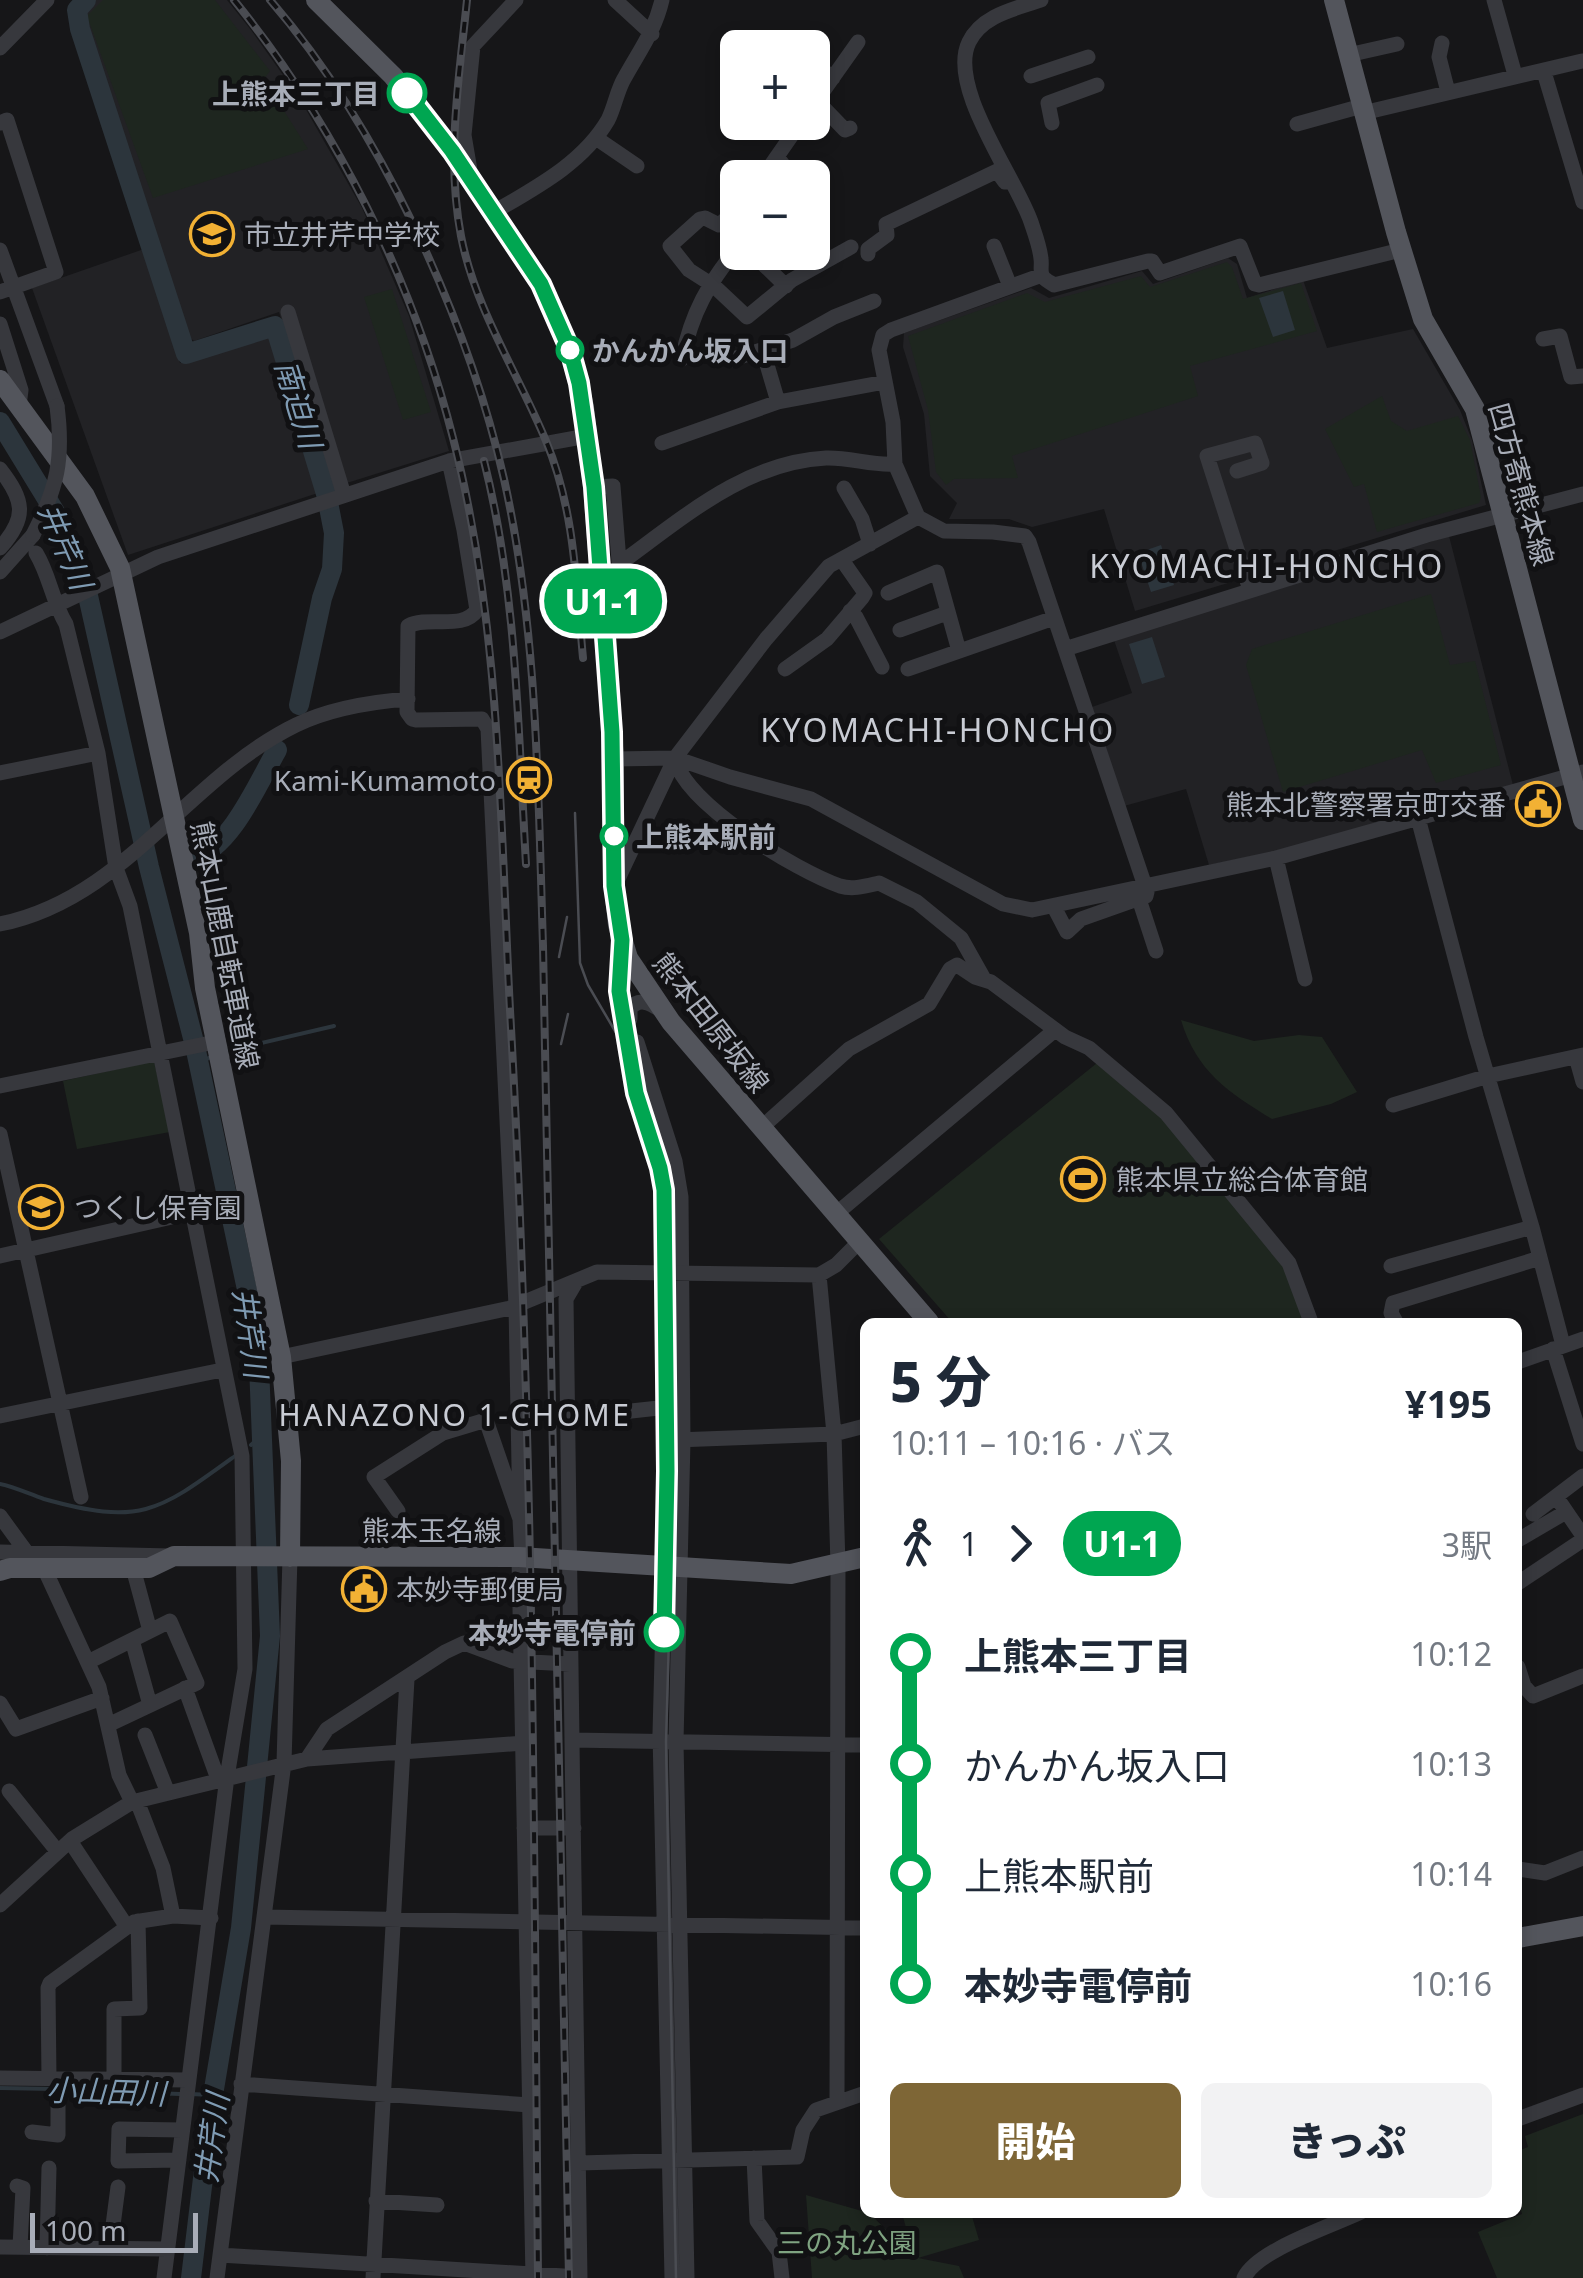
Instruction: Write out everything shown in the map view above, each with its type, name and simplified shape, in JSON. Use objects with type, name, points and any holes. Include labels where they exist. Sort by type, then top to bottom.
[{"type":"main road","name":"熊本田原坂線","points":[[316,0],[393,76],[494,212],[555,312],[579,383],[594,487],[614,759],[614,886],[622,940],[635,972],[761,1128],[926,1318]]},
{"type":"main road","name":"四方寄熊本線","points":[[1334,0],[1422,319],[1475,408],[1577,773],[1583,820]]},
{"type":"main road","name":"熊本山鹿自転車道線","points":[[0,380],[84,496],[117,578],[198,933],[217,1050],[281,1357],[291,1461],[286,1556]]},
{"type":"main road","name":"熊本玉名線","points":[[0,1571],[149,1568],[174,1556],[286,1556],[566,1559],[791,1574],[860,1558]]},
{"type":"main road","points":[[1522,1935],[1583,1926]]},
{"type":"street","points":[[0,48],[47,0]]},
{"type":"street","points":[[472,180],[464,135],[473,46],[516,0]]},
{"type":"street","points":[[615,0],[652,34]]},
{"type":"street","points":[[494,212],[537,188],[596,138],[610,116],[624,78],[652,34],[662,0]]},
{"type":"street","points":[[1041,0],[1001,6],[968,44],[966,54],[970,92],[980,120],[1012,180],[1034,233],[1042,275],[1054,285],[1148,261],[1160,273],[1240,246],[1255,284],[1259,285],[1401,250]]},
{"type":"street","points":[[1494,0],[1516,76]]},
{"type":"street","points":[[830,82],[858,42]]},
{"type":"street","points":[[1442,43],[1439,57],[1448,92]]},
{"type":"street","points":[[1348,55],[1397,44]]},
{"type":"street","points":[[1030,76],[1088,56]]},
{"type":"street","points":[[1297,124],[1582,61]]},
{"type":"street","points":[[1544,72],[1575,151],[1583,202]]},
{"type":"street","points":[[1052,123],[1046,109],[1048,103],[1097,85]]},
{"type":"street","points":[[830,117],[845,130],[850,128]]},
{"type":"street","points":[[0,123],[7,120],[56,272],[6,289]]},
{"type":"street","points":[[596,138],[637,166]]},
{"type":"street","points":[[778,158],[790,140]]},
{"type":"street","points":[[868,254],[868,249],[887,235],[886,224],[997,171],[1005,182],[1012,180]]},
{"type":"street","points":[[720,225],[700,218],[670,246],[689,270],[747,317],[786,286],[850,247]]},
{"type":"street","points":[[994,246],[1010,286]]},
{"type":"street","points":[[0,250],[6,289],[57,406],[60,464],[46,508],[24,532],[0,572]]},
{"type":"street","points":[[682,359],[695,308],[720,270]]},
{"type":"street","points":[[769,270],[786,286]]},
{"type":"street","points":[[1042,275],[883,334],[879,350],[893,422],[895,464],[918,517],[944,531],[1025,536],[1065,648],[1142,892],[1156,951]]},
{"type":"street","points":[[730,360],[796,339],[834,317],[874,302]]},
{"type":"street","points":[[288,312],[341,496]]},
{"type":"street","points":[[0,324],[21,390],[18,406]]},
{"type":"street","points":[[1544,338],[1560,336],[1571,376],[1583,376]]},
{"type":"street","points":[[763,351],[778,402]]},
{"type":"street","points":[[662,442],[778,402],[885,382]]},
{"type":"street","points":[[0,632],[158,557],[449,461],[587,436]]},
{"type":"street","points":[[1237,470],[1262,463],[1255,443],[1208,456],[1250,590]]},
{"type":"street","points":[[594,487],[613,486],[622,562],[681,517],[764,470],[827,458],[895,464]]},
{"type":"street","points":[[449,461],[476,610],[465,620],[416,622],[408,626],[408,712],[412,720],[482,719],[488,729],[516,1306],[532,2277]]},
{"type":"street","points":[[0,469],[20,496],[24,532]]},
{"type":"street","points":[[844,488],[862,519],[870,544]]},
{"type":"street","points":[[1065,648],[1504,512],[1583,494]]},
{"type":"street","points":[[614,886],[675,758],[766,638],[829,566],[918,517]]},
{"type":"street","points":[[0,548],[24,532]]},
{"type":"street","points":[[36,552],[66,624],[98,752],[242,1456],[245,1669],[226,1778],[164,2278]]},
{"type":"street","points":[[784,669],[828,639],[865,592],[842,560]]},
{"type":"street","points":[[888,593],[937,572],[958,651]]},
{"type":"street","points":[[850,611],[882,667]]},
{"type":"street","points":[[900,630],[947,613]]},
{"type":"street","points":[[908,668],[1054,618]]},
{"type":"street","points":[[0,924],[82,894],[240,760],[296,725],[348,707],[408,699]]},
{"type":"street","points":[[0,773],[98,752]]},
{"type":"street","points":[[614,759],[675,758],[730,778],[811,799],[1003,904],[1019,909],[1142,892],[1577,773]]},
{"type":"street","points":[[675,758],[677,771],[714,809],[760,844],[840,886],[860,888],[879,883],[917,902],[961,938],[984,979]]},
{"type":"street","points":[[1418,818],[1532,1227],[1583,1444]]},
{"type":"street","points":[[1276,858],[1306,979]]},
{"type":"street","points":[[1054,907],[1067,932],[1081,918],[1142,892]]},
{"type":"street","points":[[622,940],[619,991],[636,1093],[663,1179],[673,1272],[675,1440],[668,1742],[677,2161],[672,2278]]},
{"type":"street","points":[[761,1128],[849,1050],[929,1004],[953,966],[984,979],[1102,1059],[1166,1113],[1289,1263],[1310,1318]]},
{"type":"street","points":[[619,991],[678,1171],[682,1197],[673,1272]]},
{"type":"street","points":[[630,1018],[632,1005],[641,1001],[663,1011]]},
{"type":"street","points":[[836,1213],[1055,1030]]},
{"type":"street","points":[[0,1086],[160,1055],[217,1050]]},
{"type":"street","points":[[1392,1106],[1488,1076],[1580,1056],[1583,1082]]},
{"type":"street","points":[[0,1134],[81,1497]]},
{"type":"street","points":[[0,1256],[194,1212]]},
{"type":"street","points":[[1391,1266],[1532,1227]]},
{"type":"street","points":[[281,1357],[516,1306],[597,1272],[819,1275],[836,1265],[859,1242]]},
{"type":"street","points":[[1394,1318],[1393,1303],[1540,1258]]},
{"type":"street","points":[[819,1275],[834,1434],[838,1565],[837,2102]]},
{"type":"street","points":[[220,2255],[373,2272],[580,2278],[566,1559],[566,1299],[576,1282]]},
{"type":"street","points":[[1522,1360],[1583,1339]]},
{"type":"street","points":[[0,1416],[222,1370]]},
{"type":"street","points":[[566,1418],[674,1406]]},
{"type":"street","points":[[398,1511],[374,1477],[443,1433],[486,1420],[520,1519]]},
{"type":"street","points":[[675,1440],[834,1434],[860,1427]]},
{"type":"street","points":[[1522,1537],[1561,1505],[1583,1476]]},
{"type":"street","points":[[1534,1514],[1561,1505]]},
{"type":"street","points":[[1522,1579],[1582,1541],[1583,1536],[1561,1505]]},
{"type":"street","points":[[0,1516],[27,1553]]},
{"type":"street","points":[[0,1552],[174,1556]]},
{"type":"street","points":[[218,2278],[280,1764],[286,1556]]},
{"type":"street","points":[[44,1568],[102,1698],[120,1774],[163,1868],[173,1916]]},
{"type":"street","points":[[133,1568],[150,1631]]},
{"type":"street","points":[[88,1662],[170,1621],[197,1683],[108,1725]]},
{"type":"street","points":[[132,1640],[150,1705]]},
{"type":"street","points":[[307,1759],[327,1729],[464,1643],[523,1663],[570,1664]]},
{"type":"street","points":[[1522,1680],[1533,1696],[1583,1676]]},
{"type":"street","points":[[373,2272],[407,1679]]},
{"type":"street","points":[[185,1688],[226,1778]]},
{"type":"street","points":[[0,1703],[16,1729],[102,1698]]},
{"type":"street","points":[[146,1735],[168,1792]]},
{"type":"street","points":[[572,1740],[860,1745]]},
{"type":"street","points":[[0,1904],[64,1847],[134,1801],[307,1759],[524,1743]]},
{"type":"street","points":[[9,1790],[132,1924],[140,2008],[114,2010],[114,2080]]},
{"type":"street","points":[[524,1828],[574,1828]]},
{"type":"street","points":[[1522,1870],[1545,1872],[1583,1858]]},
{"type":"street","points":[[32,2132],[58,2135],[48,1988],[132,1924],[173,1916],[211,1918]]},
{"type":"street","points":[[264,1916],[860,1928]]},
{"type":"street","points":[[0,2078],[188,2080]]},
{"type":"street","points":[[241,2084],[530,2105]]},
{"type":"street","points":[[579,2162],[794,2158],[800,2154],[803,2130],[816,2110],[860,2095]]},
{"type":"street","points":[[1522,2118],[1583,2096]]},
{"type":"street","points":[[179,2160],[118,2161],[120,2129],[182,2130]]},
{"type":"street","points":[[754,2158],[758,2221],[779,2252],[782,2278]]},
{"type":"street","points":[[677,2161],[687,2278]]},
{"type":"street","points":[[48,2248],[49,2168]]},
{"type":"street","points":[[17,2186],[23,2188],[20,2247]]},
{"type":"street","points":[[110,2248],[118,2186]]},
{"type":"street","points":[[376,2201],[437,2205]]},
{"type":"street","points":[[1244,2278],[1250,2266],[1348,2218]]},
{"type":"street","points":[[0,2247],[168,2249]]},
{"type":"shaded area","points":[[92,0],[227,0],[251,30],[300,99],[362,208],[409,316],[449,451],[334,487],[279,312],[194,341],[189,337],[82,9]]},
{"type":"shaded area","points":[[144,249],[180,363],[271,336],[321,492],[128,555],[32,288]]},
{"type":"shaded area","points":[[1228,258],[1237,264],[1247,298],[1303,280],[1327,348],[1413,329],[1460,410],[1472,440],[1486,505],[1135,611],[1104,509],[1032,527],[1009,519],[949,519],[957,503],[930,476],[924,414],[903,347],[904,333],[1031,288],[1049,298],[1142,271],[1153,284]]},
{"type":"shaded area","points":[[1283,291],[1295,330],[1273,337],[1259,298]]},
{"type":"shaded area","points":[[1449,536],[1513,785],[1273,852],[1209,865],[1186,789],[1124,806],[1092,707],[1132,693],[1114,640]]},
{"type":"shaded area","points":[[1161,545],[1174,585],[1151,592],[1138,553]]},
{"type":"shaded area","points":[[1152,637],[1165,677],[1142,684],[1129,644]]},
{"type":"green space","points":[[103,0],[215,0],[270,71],[264,79],[308,149],[153,198],[87,16]]},
{"type":"green space","points":[[1227,262],[1243,299],[1301,283],[1317,331],[1190,366],[1198,396],[1012,456],[1018,478],[954,479],[946,485],[936,472],[928,410],[908,336],[1027,293],[1045,302],[1141,276],[1150,287]]},
{"type":"green space","points":[[392,289],[431,412],[403,420],[364,297]]},
{"type":"green space","points":[[1382,396],[1391,421],[1407,431],[1458,416],[1470,440],[1479,503],[1377,532],[1364,484],[1354,487],[1325,429]]},
{"type":"green space","points":[[1431,594],[1450,665],[1475,661],[1501,765],[1436,783],[1422,750],[1283,792],[1246,665],[1252,649]]},
{"type":"green space","points":[[1181,1020],[1254,1041],[1299,1035],[1322,1037],[1357,1092],[1331,1104],[1272,1119],[1216,1079],[1187,1038]]},
{"type":"green space","points":[[154,1061],[170,1132],[77,1149],[63,1081]]},
{"type":"green space","name":"熊本県立総合体育館","points":[[1097,1063],[1163,1119],[1283,1266],[1303,1318],[948,1318],[879,1239]]},
{"type":"green space","points":[[1583,2114],[1583,2278],[1497,2278],[1478,2232],[1522,2218],[1522,2149],[1528,2147],[1525,2136]]},
{"type":"green space","name":"三の丸公園","points":[[806,2195],[860,2210],[860,2218],[874,2218],[914,2257],[903,2218],[972,2218],[979,2240],[918,2258],[959,2266],[964,2278],[812,2278]]},
{"type":"waterway","name":"南迫川","points":[[86,0],[77,10],[80,29],[186,354],[275,326],[327,497],[334,533],[332,569],[299,705]]},
{"type":"waterway","name":"井芹川","points":[[0,422],[55,512],[86,587],[149,867],[195,1046],[258,1341],[270,1636],[241,1928],[213,2095],[191,2278]]},
{"type":"waterway","name":"南迫川","points":[[193,858],[207,852],[231,828],[277,750]]},
{"type":"waterway","points":[[227,1051],[334,1026]]},
{"type":"waterway","points":[[198,1063],[213,1056]]},
{"type":"waterway","points":[[251,1445],[261,1436]]},
{"type":"waterway","points":[[0,1484],[77,1507],[127,1512],[166,1501],[235,1456]]},
{"type":"waterway","name":"小山田川","points":[[0,2088],[55,2089]]},
{"type":"waterway","name":"小山田川","points":[[65,2090],[180,2094]]},
{"type":"waterway","name":"小山田川","points":[[190,2094],[213,2095]]},
{"type":"tram line","points":[[575,813],[580,963],[588,985],[632,1060],[669,1184],[672,1530],[666,1742],[676,2278]]},
{"type":"tram line","points":[[559,957],[567,917]]},
{"type":"tram line","points":[[561,1044],[568,1014]]},
{"type":"railway","points":[[234,0],[306,99],[338,152],[393,263],[436,379],[453,438],[481,579],[496,722],[524,1327],[532,1644],[538,2278]]},
{"type":"railway","points":[[270,0],[347,105],[382,164],[442,289],[488,417],[504,479],[524,594],[534,711],[543,946],[569,2278]]},
{"type":"railway","points":[[467,0],[454,147],[461,236],[476,289],[556,467],[573,548],[583,658]]},
{"type":"railway","points":[[484,461],[510,610],[526,864]]},
{"type":"bus line","name":"U1-1","points":[[407,93],[452,151],[541,284],[570,350],[584,407],[594,487],[614,759],[614,886],[622,940],[619,991],[636,1093],[664,1190],[664,1632]]},
{"type":"place","name":"上熊本三丁目","points":[[407,93]]},
{"type":"place","name":"市立井芹中学校","points":[[212,234]]},
{"type":"place","name":"かんかん坂入口","points":[[570,350]]},
{"type":"place","name":"Kami-Kumamoto","points":[[529,780]]},
{"type":"place","name":"熊本北警察署京町交番","points":[[1538,804]]},
{"type":"place","name":"上熊本駅前","points":[[614,836]]},
{"type":"place","name":"熊本県立総合体育館","points":[[1083,1179]]},
{"type":"place","name":"つくし保育園","points":[[41,1207]]},
{"type":"place","name":"本妙寺郵便局","points":[[364,1589]]},
{"type":"place","name":"本妙寺電停前","points":[[664,1632]]},
{"type":"district","name":"KYOMACHI-HONCHO","points":[[1267,565]]},
{"type":"district","name":"KYOMACHI-HONCHO","points":[[938,729]]},
{"type":"district","name":"HANAZONO 1-CHOME","points":[[455,1414]]}]
